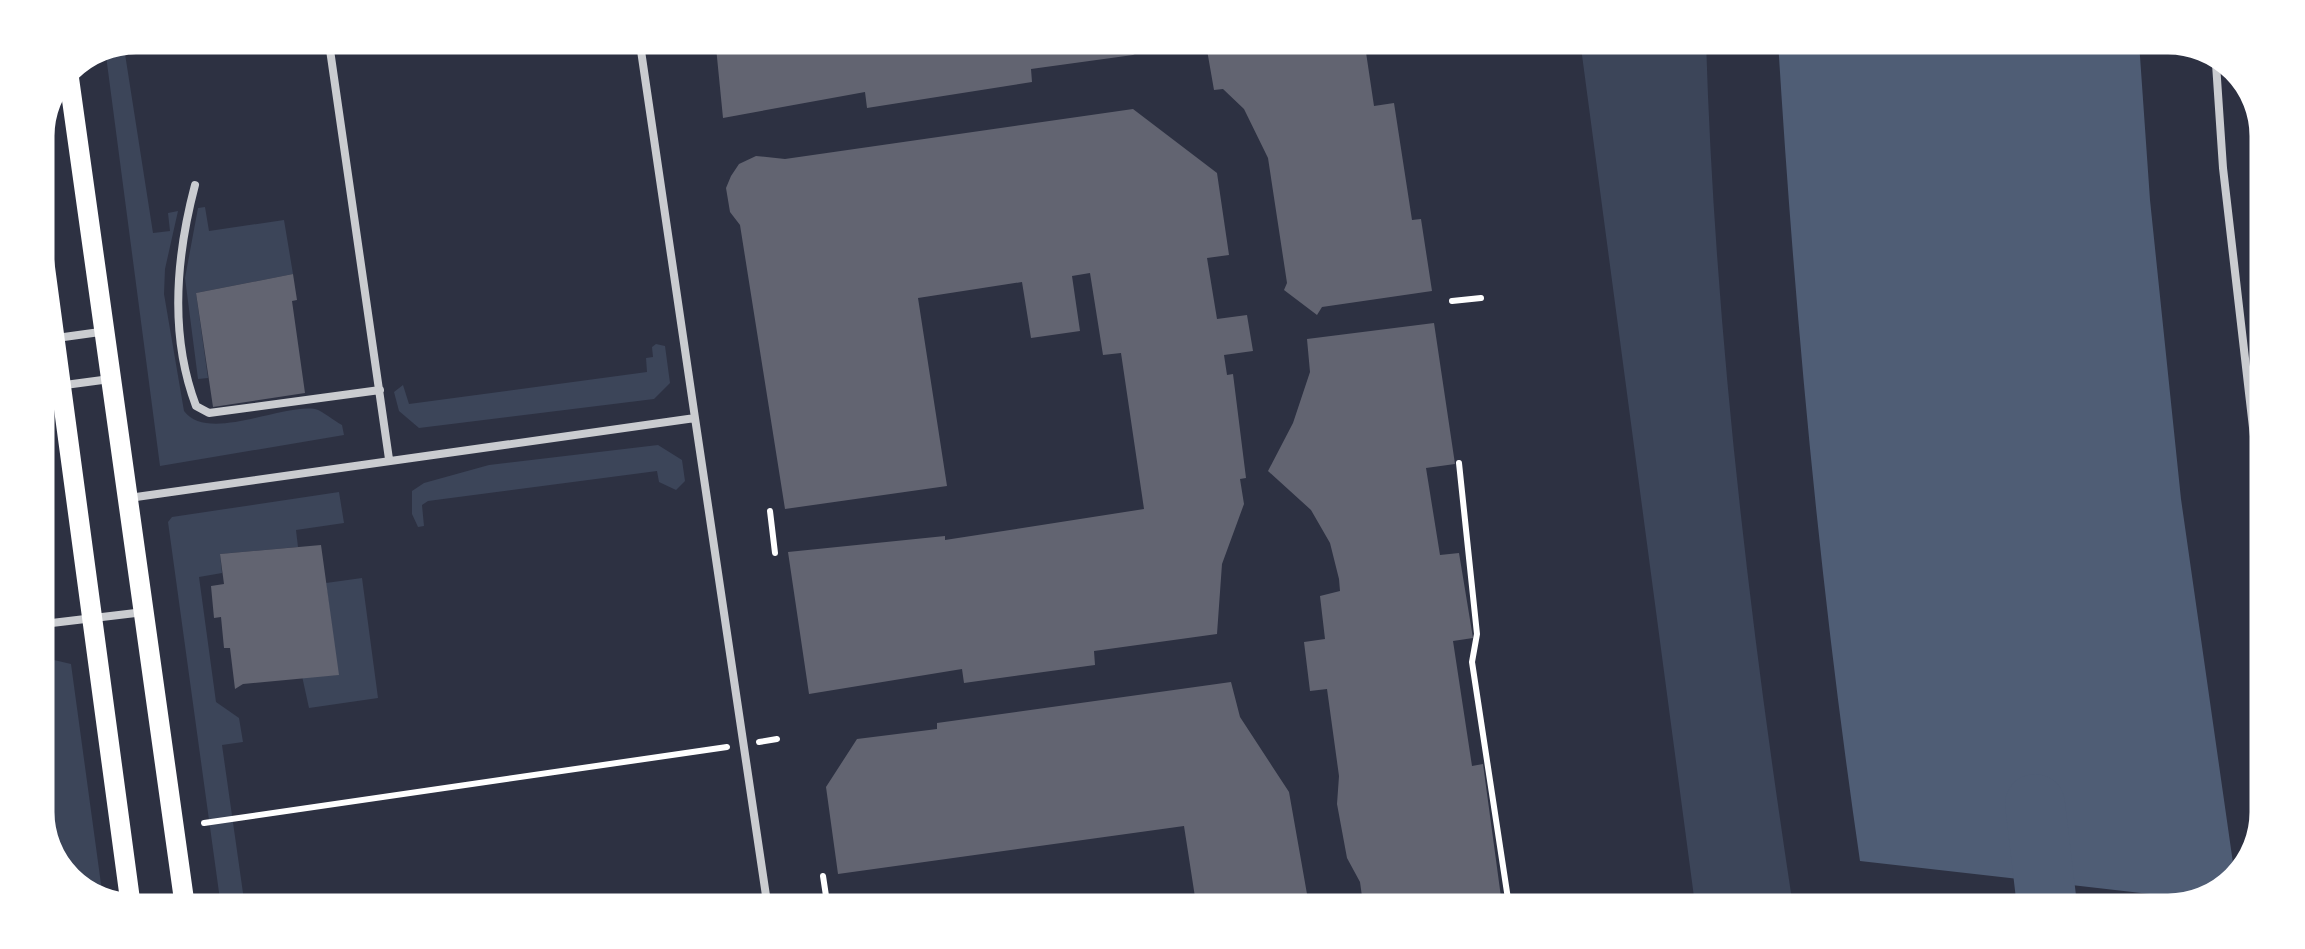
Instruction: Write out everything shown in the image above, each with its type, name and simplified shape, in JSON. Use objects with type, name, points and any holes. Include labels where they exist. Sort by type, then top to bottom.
[{"type":"main road","points":[[70,86],[183,896]]},
{"type":"main road","points":[[52,357],[62,385],[130,896]]},
{"type":"lane","points":[[330,52],[389,459]]},
{"type":"lane","points":[[641,52],[766,896]]},
{"type":"lane","points":[[2216,68],[2223,168],[2252,419]]},
{"type":"lane","points":[[195,186],[177,272],[176,298],[196,406],[208,413],[380,390]]},
{"type":"lane","points":[[52,338],[105,331]]},
{"type":"lane","points":[[52,386],[112,379]]},
{"type":"lane","points":[[129,498],[695,418]]},
{"type":"lane","points":[[53,623],[144,612]]},
{"type":"path","points":[[1452,301],[1482,298]]},
{"type":"path","points":[[1458,463],[1477,634],[1472,662],[1508,896]]},
{"type":"path","points":[[770,511],[775,553]]},
{"type":"path","points":[[204,823],[777,739]]},
{"type":"path","points":[[823,876],[826,896]]},
{"type":"shaded area","points":[[1582,52],[1707,52],[1726,369],[1763,696],[1792,896],[1694,896]]},
{"type":"shaded area","points":[[1779,52],[2140,52],[2150,200],[2181,499],[2233,865],[2210,885],[2195,892],[2167,896],[1860,861],[1810,452]]},
{"type":"shaded area","points":[[125,53],[153,233],[170,231],[168,213],[178,211],[165,269],[164,294],[184,411],[195,420],[227,423],[315,409],[342,425],[344,435],[160,466],[106,59]]},
{"type":"shaded area","points":[[205,207],[209,231],[284,220],[293,274],[196,293],[208,378],[198,379],[185,278],[198,208]]},
{"type":"shaded area","points":[[665,346],[670,383],[654,399],[419,428],[399,411],[394,392],[403,385],[409,404],[647,372],[646,358],[653,357],[652,347]]},
{"type":"shaded area","points":[[658,445],[682,460],[685,481],[676,490],[659,482],[657,471],[428,501],[422,505],[424,526],[418,527],[412,514],[412,491],[424,483],[489,465]]},
{"type":"shaded area","points":[[339,492],[344,523],[296,530],[298,547],[220,554],[222,573],[199,577],[216,702],[239,718],[243,742],[222,745],[243,896],[219,896],[168,522],[172,517]]},
{"type":"shaded area","points":[[362,578],[378,698],[309,708],[302,676],[338,675],[326,583]]},
{"type":"shaded area","points":[[53,646],[54,660],[71,664],[102,888],[70,863],[57,839],[53,818]]},
{"type":"building","points":[[716,52],[1138,52],[1031,69],[1032,82],[867,108],[865,92],[723,118]]},
{"type":"building","points":[[1207,52],[1366,52],[1374,106],[1394,103],[1412,220],[1421,219],[1432,291],[1322,307],[1317,315],[1284,290],[1287,283],[1268,158],[1244,109],[1223,89],[1214,90]]},
{"type":"building","points":[[1133,109],[1217,173],[1229,255],[1207,258],[1217,319],[1247,315],[1253,351],[1224,355],[1227,375],[1233,374],[1246,478],[1240,479],[1244,504],[1222,564],[1217,634],[1094,651],[1095,665],[964,683],[962,669],[809,694],[788,552],[945,536],[945,540],[1144,509],[1121,353],[1103,355],[1090,273],[1072,276],[1080,331],[1031,338],[1022,282],[918,298],[947,486],[785,509],[740,225],[730,212],[726,188],[731,176],[739,164],[756,156],[785,159]]},
{"type":"building","points":[[293,274],[297,300],[292,301],[305,393],[213,407],[196,293]]},
{"type":"building","points":[[1434,323],[1455,464],[1426,468],[1440,555],[1459,553],[1473,638],[1453,641],[1472,766],[1483,764],[1501,896],[1362,896],[1360,882],[1347,858],[1337,804],[1339,776],[1327,689],[1310,691],[1304,642],[1325,639],[1320,596],[1340,591],[1339,579],[1330,543],[1311,510],[1268,471],[1293,423],[1310,372],[1307,339]]},
{"type":"building","points":[[321,545],[339,675],[243,684],[235,689],[221,617],[214,618],[211,586],[224,584],[220,554]]},
{"type":"building","points":[[1231,682],[1240,717],[1289,792],[1307,896],[1195,896],[1184,826],[838,874],[826,787],[857,739],[937,729],[937,723]]},
{"type":"waterway","points":[[2035,804],[2046,896]]}]
